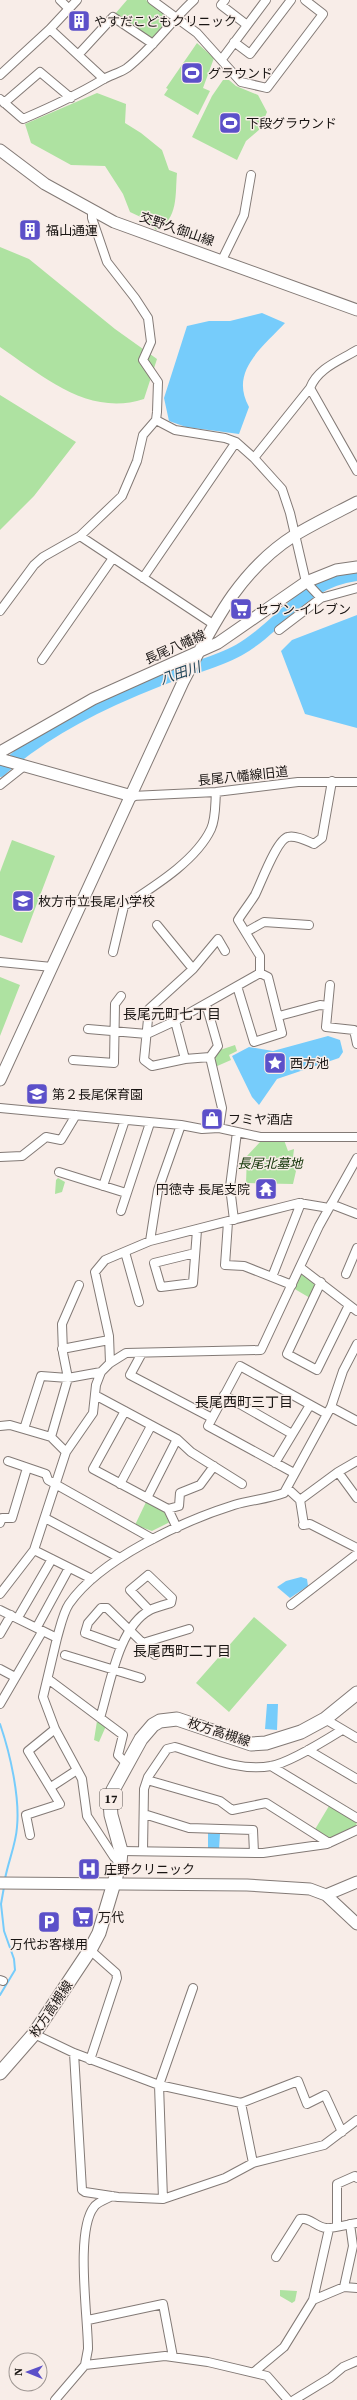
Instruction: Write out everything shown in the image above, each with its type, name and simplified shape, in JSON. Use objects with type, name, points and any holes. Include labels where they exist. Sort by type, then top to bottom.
[{"type":"main road","name":"枚方高槻線","points":[[0,2073],[34,2034],[90,1950],[99,1933],[114,1884],[120,1857],[110,1803],[117,1782],[128,1765],[141,1739],[153,1725],[160,1721],[177,1719],[251,1744],[266,1743],[301,1732],[325,1719],[357,1693]]},
{"type":"street","points":[[60,0],[69,9]]},
{"type":"street","points":[[0,75],[50,29],[77,0]]},
{"type":"street","points":[[152,0],[174,18],[197,33],[222,59],[241,82],[267,88],[323,14],[310,1]]},
{"type":"street","points":[[71,98],[40,72],[2,101],[23,119],[71,98],[104,79],[126,69],[153,44],[174,18],[194,0]]},
{"type":"street","points":[[225,0],[221,5],[247,26]]},
{"type":"street","points":[[222,59],[266,0]]},
{"type":"street","points":[[234,42],[250,54],[291,0]]},
{"type":"street","points":[[78,56],[113,17],[153,44]]},
{"type":"street","points":[[50,29],[104,79]]},
{"type":"street","name":"交野久御山線","points":[[0,150],[45,184],[92,212],[182,247],[222,260],[357,310]]},
{"type":"street","points":[[222,260],[244,215],[251,175]]},
{"type":"street","points":[[0,611],[34,565],[43,557],[80,536],[122,496],[137,461],[143,436],[156,420],[159,393],[158,382],[143,360],[151,342],[148,318],[135,298],[107,262],[92,218],[92,212]]},
{"type":"street","points":[[254,458],[306,391],[310,388],[314,378],[325,369],[357,350]]},
{"type":"street","points":[[310,388],[357,471]]},
{"type":"street","points":[[156,420],[175,430],[225,438],[236,442],[254,458],[282,490],[308,585],[322,598]]},
{"type":"street","points":[[143,578],[236,442]]},
{"type":"street","points":[[0,1080],[132,796],[183,682],[212,624],[225,605],[255,568],[294,536],[357,502]]},
{"type":"street","points":[[80,536],[212,624]]},
{"type":"street","points":[[42,660],[113,558]]},
{"type":"street","name":"長尾八幡線","points":[[0,752],[93,698],[196,657],[308,585],[336,570],[357,566]]},
{"type":"street","points":[[279,630],[322,598],[357,588]]},
{"type":"street","points":[[0,759],[132,796]]},
{"type":"street","points":[[0,785],[23,766]]},
{"type":"street","points":[[260,973],[260,956],[238,920],[254,896],[273,854],[285,838],[289,836],[301,838],[314,844],[322,838],[332,781]]},
{"type":"street","name":"長尾八幡線旧道","points":[[132,796],[216,792],[298,782],[357,782]]},
{"type":"street","points":[[113,952],[124,906],[172,874],[211,829],[214,818],[216,792]]},
{"type":"street","points":[[246,932],[264,922],[309,925]]},
{"type":"street","points":[[157,925],[193,969]]},
{"type":"street","points":[[210,1057],[185,1059],[152,1066],[144,1060],[149,1009],[193,969],[218,939],[225,951]]},
{"type":"street","points":[[0,962],[52,966]]},
{"type":"street","points":[[88,1029],[147,1034],[206,1004],[260,973]]},
{"type":"street","points":[[237,986],[254,1042],[282,1033],[279,1016],[268,977],[260,973]]},
{"type":"street","points":[[330,985],[326,1027],[354,1030],[357,1044]]},
{"type":"street","points":[[73,1060],[114,1063],[113,1031],[115,1004],[121,996]]},
{"type":"street","points":[[206,1004],[218,1046],[210,1057],[222,1108],[219,1128]]},
{"type":"street","points":[[279,1016],[320,1005],[328,1006]]},
{"type":"street","points":[[174,1021],[185,1059]]},
{"type":"street","points":[[0,1108],[182,1125],[202,1129],[219,1128],[260,1137],[357,1137]]},
{"type":"street","points":[[0,1156],[22,1156],[46,1137],[61,1140],[76,1115]]},
{"type":"street","points":[[103,1186],[125,1120]]},
{"type":"street","points":[[121,1211],[150,1123]]},
{"type":"street","points":[[150,1241],[158,1190],[182,1125]]},
{"type":"street","points":[[237,1132],[230,1187],[231,1221],[225,1265],[244,1266],[292,1285]]},
{"type":"street","points":[[0,1594],[34,1550],[66,1452],[93,1413],[95,1394],[101,1372],[110,1363],[126,1353],[261,1350],[330,1206],[357,1158]]},
{"type":"street","points":[[59,1172],[126,1193]]},
{"type":"street","points":[[272,1277],[301,1204]]},
{"type":"street","points":[[110,1363],[109,1340],[95,1272],[105,1260],[150,1241],[231,1221],[252,1214],[301,1204],[330,1206],[357,1214]]},
{"type":"street","points":[[195,1253],[154,1263],[161,1287],[193,1283],[197,1230]]},
{"type":"street","points":[[346,1274],[356,1251]]},
{"type":"street","points":[[124,1252],[139,1302]]},
{"type":"street","points":[[300,1268],[321,1282],[354,1307],[317,1370],[287,1354],[321,1282]]},
{"type":"street","points":[[51,1437],[68,1378],[62,1349],[62,1324],[79,1285]]},
{"type":"street","points":[[62,1349],[109,1340]]},
{"type":"street","points":[[357,1344],[343,1371],[329,1410],[294,1472],[284,1493],[265,1500],[235,1505],[153,1538],[120,1558],[92,1579],[68,1604],[57,1638],[48,1679],[42,1697],[56,1729],[82,1779],[87,1816],[114,1857],[120,1857],[143,1851],[254,1853],[329,1843],[357,1830]]},
{"type":"street","points":[[142,1353],[130,1375],[212,1418]]},
{"type":"street","points":[[294,1472],[208,1426],[240,1366],[310,1405],[357,1420]]},
{"type":"street","points":[[24,1429],[41,1376],[68,1378],[101,1372]]},
{"type":"street","points":[[95,1394],[177,1439],[190,1452],[242,1484]]},
{"type":"street","points":[[224,1395],[292,1434]]},
{"type":"street","points":[[275,1463],[310,1405]]},
{"type":"street","points":[[125,1411],[93,1469],[168,1509],[177,1528]]},
{"type":"street","points":[[0,1426],[10,1425],[51,1437],[66,1452]]},
{"type":"street","points":[[120,1484],[151,1426]]},
{"type":"street","points":[[146,1498],[177,1439]]},
{"type":"street","points":[[8,1461],[46,1474],[48,1480],[153,1538]]},
{"type":"street","points":[[300,1500],[338,1472],[357,1461]]},
{"type":"street","points":[[168,1509],[179,1506],[180,1493],[200,1485],[214,1466]]},
{"type":"street","points":[[0,1523],[2,1518],[12,1518],[26,1468]]},
{"type":"street","points":[[338,1472],[357,1498]]},
{"type":"street","points":[[286,1488],[300,1500],[304,1525],[310,1524],[357,1548]]},
{"type":"street","points":[[45,1518],[120,1558]]},
{"type":"street","points":[[34,1550],[92,1579]]},
{"type":"street","points":[[291,1605],[357,1554]]},
{"type":"street","points":[[20,1614],[52,1559]]},
{"type":"street","points":[[38,1625],[69,1568]]},
{"type":"street","points":[[100,1718],[121,1646],[129,1629],[149,1610],[170,1603],[172,1598],[148,1575],[130,1590],[149,1610]]},
{"type":"street","points":[[121,1646],[85,1633],[88,1623],[101,1608],[107,1608],[155,1656]]},
{"type":"street","points":[[0,1610],[42,1632],[57,1638]]},
{"type":"street","points":[[0,1634],[11,1615]]},
{"type":"street","points":[[143,1643],[189,1629]]},
{"type":"street","points":[[0,1704],[42,1632]]},
{"type":"street","points":[[65,1655],[140,1678]]},
{"type":"street","points":[[0,1669],[15,1677]]},
{"type":"street","points":[[48,1679],[123,1735],[118,1755],[128,1765]]},
{"type":"street","points":[[325,1719],[357,1738]]},
{"type":"street","points":[[30,1835],[26,1815],[60,1804],[28,1751],[56,1729]]},
{"type":"street","points":[[143,1851],[144,1789],[147,1780],[167,1749],[175,1747],[236,1766],[271,1766],[308,1750],[342,1730]]},
{"type":"street","points":[[308,1750],[357,1779]]},
{"type":"street","points":[[271,1766],[357,1818]]},
{"type":"street","points":[[51,1787],[77,1770]]},
{"type":"street","points":[[147,1780],[220,1801],[232,1810],[266,1803],[329,1843]]},
{"type":"street","points":[[144,1814],[189,1828],[254,1830],[254,1853]]},
{"type":"street","points":[[326,1895],[357,1882]]},
{"type":"street","points":[[4,1883],[277,1886],[310,1889],[326,1895],[357,1924]]},
{"type":"street","points":[[90,1950],[116,1973],[117,1978],[90,2060]]},
{"type":"street","points":[[163,2199],[159,2085],[193,1988]]},
{"type":"street","points":[[34,2034],[90,2060],[159,2085],[241,2103],[298,2081],[307,2104],[325,2095],[342,2132]]},
{"type":"street","points":[[74,2053],[82,2190],[112,2196],[163,2199],[225,2178],[253,2163],[324,2145],[357,2120]]},
{"type":"street","points":[[241,2103],[253,2163]]},
{"type":"street","points":[[254,2372],[284,2347],[313,2300],[333,2227],[337,2184],[355,2176],[357,2178]]},
{"type":"street","points":[[55,2400],[85,2365],[88,2349],[84,2248],[87,2219],[94,2206],[112,2196]]},
{"type":"street","points":[[276,2258],[300,2219],[306,2218],[320,2227],[333,2227],[354,2223],[353,2246],[344,2287]]},
{"type":"street","points":[[313,2300],[344,2287],[357,2288]]},
{"type":"street","points":[[88,2320],[163,2304],[173,2357]]},
{"type":"street","points":[[85,2365],[165,2356],[208,2362],[267,2376],[288,2400]]},
{"type":"street","points":[[294,2400],[330,2378],[343,2367],[357,2361]]},
{"type":"green space","points":[[127,0],[146,0],[164,14],[166,21],[151,41],[115,14]]},
{"type":"green space","name":"グラウンド","points":[[197,43],[214,58],[203,88],[210,91],[198,115],[164,95],[168,89],[166,88]]},
{"type":"green space","name":"下段グラウンド","points":[[223,80],[229,80],[236,86],[258,95],[267,112],[260,129],[246,141],[237,160],[192,137],[212,96]]},
{"type":"green space","points":[[97,93],[126,104],[125,123],[141,133],[162,150],[169,170],[177,173],[176,197],[172,213],[169,219],[156,230],[147,220],[130,212],[123,194],[105,166],[71,165],[31,143],[25,124]]},
{"type":"green space","points":[[0,247],[29,259],[115,329],[157,359],[144,399],[124,403],[104,403],[86,398],[68,391],[50,381],[0,347]]},
{"type":"green space","points":[[0,395],[76,442],[34,496],[0,530]]},
{"type":"green space","points":[[12,840],[55,856],[22,943],[0,935],[0,872]]},
{"type":"green space","points":[[0,977],[20,985],[0,1036]]},
{"type":"green space","points":[[235,1045],[237,1051],[229,1055],[231,1060],[215,1067],[215,1057],[220,1050]]},
{"type":"green space","name":"長尾北墓地","points":[[284,1140],[288,1151],[294,1149],[292,1166],[296,1171],[293,1184],[246,1183],[247,1156],[260,1142]]},
{"type":"green space","points":[[58,1178],[65,1182],[62,1192],[55,1194],[56,1180]]},
{"type":"green space","points":[[301,1274],[314,1281],[315,1286],[310,1298],[293,1288]]},
{"type":"green space","points":[[146,1502],[165,1511],[170,1522],[152,1531],[135,1525]]},
{"type":"green space","points":[[254,1617],[287,1645],[229,1712],[196,1683]]},
{"type":"green space","points":[[97,1721],[106,1726],[99,1742],[94,1740]]},
{"type":"green space","points":[[329,1806],[357,1822],[356,1826],[332,1839],[328,1839],[314,1831]]},
{"type":"green space","points":[[280,2290],[297,2291],[295,2301],[292,2303],[280,2296]]},
{"type":"water","points":[[262,313],[285,323],[251,360],[246,371],[243,382],[244,394],[249,407],[239,434],[186,427],[169,421],[164,398],[187,326],[209,321],[230,321]]},
{"type":"water","points":[[357,615],[357,728],[305,714],[281,651],[292,640]]},
{"type":"water","points":[[328,1036],[340,1040],[343,1052],[339,1058],[277,1079],[259,1105],[252,1097],[232,1056],[249,1047],[273,1051]]},
{"type":"water","points":[[301,1577],[307,1579],[308,1586],[290,1598],[277,1587],[286,1581]]},
{"type":"water","points":[[267,1704],[278,1704],[277,1730],[265,1729]]},
{"type":"water","points":[[208,1833],[220,1834],[219,1849],[208,1849]]},
{"type":"waterway","name":"八田川","points":[[0,771],[17,756],[76,718],[170,676],[210,663],[239,650],[268,629],[307,595],[321,586],[338,579],[357,575]]},
{"type":"waterway","points":[[0,1724],[16,1789],[18,1815],[15,1840],[5,1879]]},
{"type":"waterway","points":[[0,1995],[15,1970],[14,1959],[4,1931],[1,1904],[4,1887]]},
{"type":"place","name":"やすだこどもクリニック","points":[[79,21]]},
{"type":"place","name":"グラウンド","points":[[192,73]]},
{"type":"place","name":"下段グラウンド","points":[[230,123]]},
{"type":"place","name":"福山通運","points":[[30,230]]},
{"type":"place","name":"セブン-イレブン","points":[[241,609]]},
{"type":"place","name":"枚方市立長尾小学校","points":[[23,901]]},
{"type":"place","name":"西方池","points":[[275,1063]]},
{"type":"place","name":"第２長尾保育園","points":[[37,1094]]},
{"type":"place","name":"フミヤ酒店","points":[[212,1119]]},
{"type":"place","name":"円徳寺 長尾支院","points":[[266,1189]]},
{"type":"place","name":"庄野クリニック","points":[[89,1869]]},
{"type":"place","name":"万代","points":[[83,1917]]},
{"type":"place","name":"万代お客様用","points":[[49,1922]]},
{"type":"district","name":"長尾元町七丁目","points":[[172,1014]]},
{"type":"district","name":"長尾西町三丁目","points":[[244,1402]]},
{"type":"district","name":"長尾西町二丁目","points":[[182,1651]]}]
